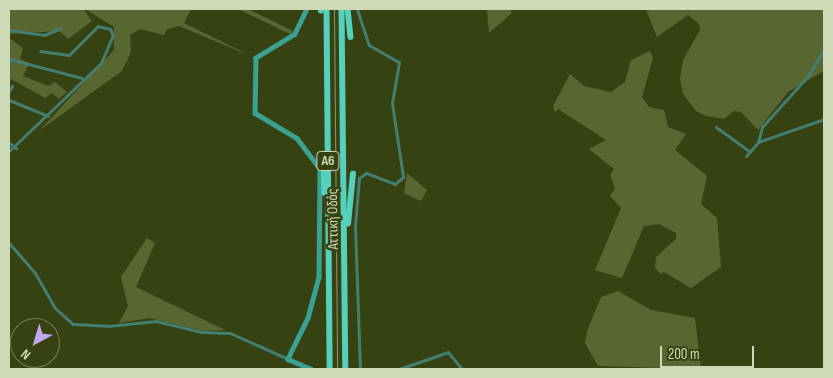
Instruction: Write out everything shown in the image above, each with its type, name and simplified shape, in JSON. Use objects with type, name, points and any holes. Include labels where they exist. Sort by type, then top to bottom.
[{"type":"highway","name":"Αττική Οδός","points":[[342,9],[346,369]]},
{"type":"highway","points":[[348,9],[351,37]]},
{"type":"highway","name":"Αττική Οδός","points":[[323,10],[330,369]]},
{"type":"highway","points":[[324,165],[329,280]]},
{"type":"highway","points":[[346,243],[353,174]]},
{"type":"street","points":[[288,359],[308,318],[319,277],[321,176],[318,162],[303,143],[255,113],[256,58],[295,34],[307,9]]},
{"type":"street","points":[[357,9],[369,45],[399,62],[392,103],[403,177],[395,184],[366,172],[359,178],[355,226],[360,369]]},
{"type":"street","points":[[9,151],[16,148],[107,54],[110,29],[98,26],[69,55],[40,51]]},
{"type":"street","points":[[9,30],[44,35],[61,28]]},
{"type":"street","points":[[758,142],[762,127],[808,76],[824,50]]},
{"type":"street","points":[[9,59],[82,78]]},
{"type":"street","points":[[9,91],[12,86]]},
{"type":"street","points":[[9,100],[48,116]]},
{"type":"street","points":[[746,156],[758,142],[824,119]]},
{"type":"street","points":[[716,126],[749,151]]},
{"type":"street","points":[[9,143],[16,148]]},
{"type":"street","points":[[9,244],[35,273],[55,308],[73,324],[108,326],[156,321],[201,332],[230,333],[311,369]]},
{"type":"street","points":[[399,369],[448,352],[462,369]]},
{"type":"green space","points":[[9,9],[83,9],[92,21],[68,39],[59,31],[9,34]]},
{"type":"green space","points":[[85,9],[191,9],[184,23],[253,57],[179,26],[167,29],[164,35],[140,29],[130,35],[131,52],[122,71],[40,130],[114,50],[114,27]]},
{"type":"green space","points":[[238,9],[248,9],[293,31],[290,34]]},
{"type":"green space","points":[[487,9],[510,9],[512,13],[489,33]]},
{"type":"green space","points":[[646,9],[824,9],[824,71],[788,92],[758,130],[741,112],[734,111],[724,119],[706,116],[696,111],[683,94],[680,79],[683,60],[700,30],[699,24],[688,15],[657,37]]},
{"type":"green space","points":[[9,38],[23,48],[20,59],[30,63],[23,76],[48,86],[55,82],[67,92],[59,99],[52,93],[45,98],[9,78]]},
{"type":"green space","points":[[650,51],[653,58],[642,97],[649,107],[664,110],[668,127],[686,134],[675,150],[707,176],[701,204],[717,218],[721,267],[691,288],[664,272],[660,274],[655,267],[656,257],[676,239],[676,233],[659,224],[644,226],[622,278],[595,270],[621,208],[610,196],[615,188],[610,175],[614,169],[589,149],[606,140],[558,109],[555,113],[553,106],[570,74],[584,86],[611,92],[625,82],[631,60]]},
{"type":"green space","points":[[407,173],[427,190],[421,201],[404,193]]},
{"type":"green space","points":[[147,238],[155,243],[136,287],[225,330],[202,331],[150,318],[119,323],[128,306],[121,277]]},
{"type":"green space","points":[[618,291],[651,310],[695,318],[701,369],[598,366],[585,343],[587,331],[601,297]]},
{"type":"railway","points":[[334,9],[337,369]]}]
